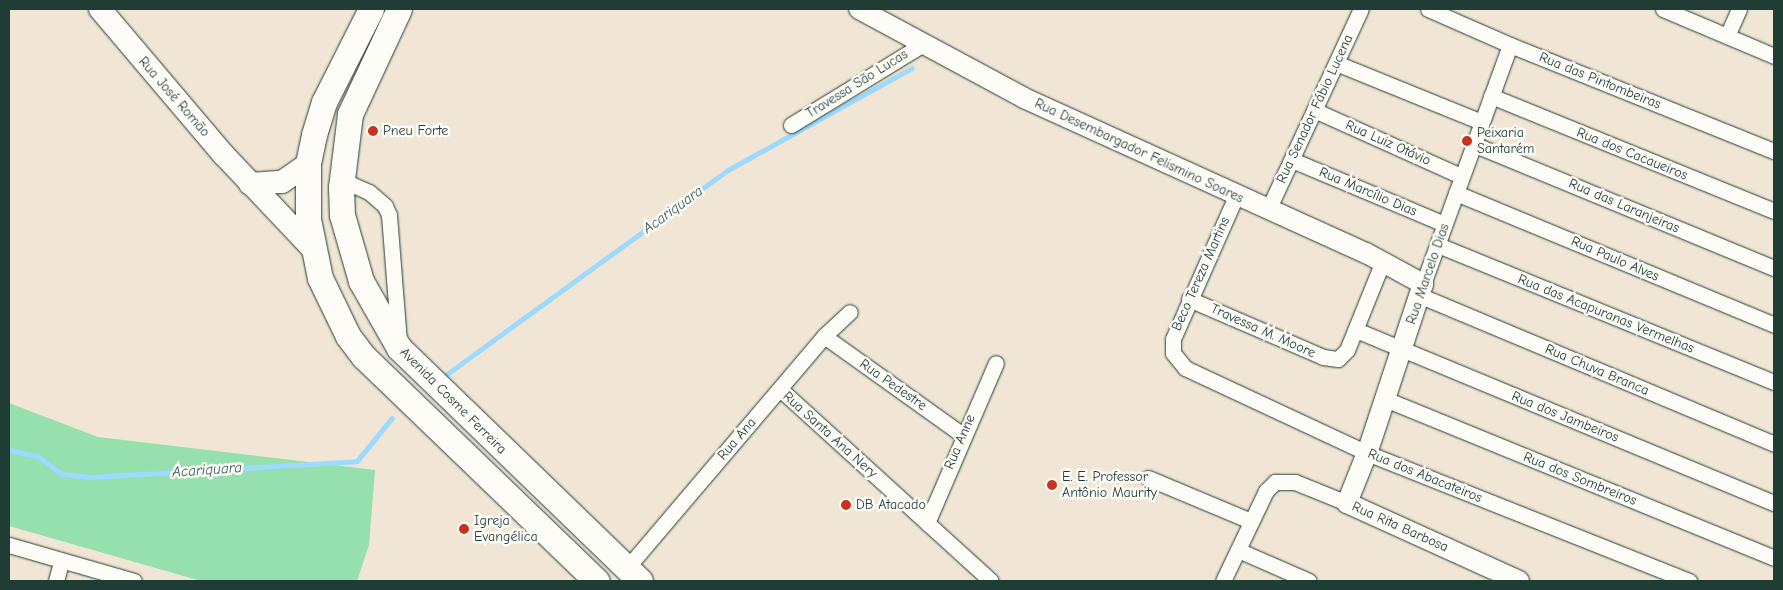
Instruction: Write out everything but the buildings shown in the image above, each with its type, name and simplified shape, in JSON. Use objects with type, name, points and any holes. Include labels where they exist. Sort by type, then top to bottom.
[{"type":"main road","points":[[371,9],[324,102],[308,164],[308,219],[312,248],[320,278],[335,313],[364,358],[597,581]]},
{"type":"main road","name":"Avenida Cosme Ferreira","points":[[399,9],[350,114],[341,187],[342,215],[349,249],[361,281],[399,348],[633,575]]},
{"type":"main road","name":"Rua José Romão","points":[[97,10],[250,184],[312,248]]},
{"type":"main road","points":[[250,184],[282,182],[308,164]]},
{"type":"street","name":"Rua Desembargador Felismino Soares","points":[[859,9],[1024,98],[1236,196],[1383,261],[1422,290]]},
{"type":"street","name":"Rua Senador Fábio Lucena","points":[[1268,210],[1361,9]]},
{"type":"street","name":"Rua das Pintombeiras","points":[[1428,9],[1510,45],[1774,151]]},
{"type":"street","points":[[1663,9],[1774,56]]},
{"type":"street","points":[[1727,36],[1739,9]]},
{"type":"street","name":"Travessa São Lucas","points":[[791,125],[923,44]]},
{"type":"street","name":"Rua Marcelo Dias","points":[[1347,503],[1367,453],[1461,176],[1510,45]]},
{"type":"street","points":[[1336,63],[1481,122]]},
{"type":"street","name":"Rua dos Cacaueiros","points":[[1491,96],[1774,211]]},
{"type":"street","name":"Rua Luiz Otávio","points":[[1314,110],[1461,176]]},
{"type":"street","name":"Rua das Laranjeiras","points":[[1473,144],[1774,268]]},
{"type":"street","name":"Rua Marcílio Dias","points":[[1292,160],[1444,224]]},
{"type":"street","points":[[341,187],[353,185],[369,192],[385,206],[389,216],[399,348]]},
{"type":"street","name":"Rua Paulo Alves","points":[[1456,194],[1774,325]]},
{"type":"street","name":"Beco Tereza Martins","points":[[1173,353],[1173,339],[1189,299],[1236,196]]},
{"type":"street","name":"Rua das Acapuranas Vermelhas","points":[[1438,245],[1774,382]]},
{"type":"street","points":[[1356,330],[1383,261]]},
{"type":"street","name":"Rua Chuva Branca","points":[[1422,290],[1774,444]]},
{"type":"street","name":"Travessa M. Moore","points":[[1189,299],[1323,357],[1338,359],[1347,350],[1356,330]]},
{"type":"street","name":"Rua Ana","points":[[633,575],[780,389],[824,336],[850,312]]},
{"type":"street","name":"Rua dos Jambeiros","points":[[1356,330],[1774,503]]},
{"type":"street","name":"Rua Pedestre","points":[[824,336],[963,435]]},
{"type":"street","name":"Rua dos Abacateiros","points":[[1173,353],[1185,368],[1199,376],[1367,453],[1688,581]]},
{"type":"street","name":"Rua Anne","points":[[927,523],[963,435],[996,363]]},
{"type":"street","name":"Rua Santa Ana Nery","points":[[780,389],[991,581]]},
{"type":"street","name":"Rua dos Sombreiros","points":[[1385,399],[1774,558]]},
{"type":"street","points":[[1148,478],[1251,521],[1223,581]]},
{"type":"street","name":"Rua Rita Barbosa","points":[[1251,521],[1266,491],[1278,480],[1295,482],[1347,503],[1519,581]]},
{"type":"street","points":[[9,545],[61,562],[134,581]]},
{"type":"street","points":[[1238,550],[1309,581]]},
{"type":"street","points":[[56,581],[61,562]]},
{"type":"green space","points":[[9,403],[98,437],[375,470],[369,545],[357,581],[201,581],[9,526]]},
{"type":"waterway","name":"Acariquara","points":[[447,374],[728,170],[912,68]]},
{"type":"waterway","name":"Acariquara","points":[[9,450],[38,456],[62,474],[91,477],[357,461],[392,418]]},
{"type":"place","name":"Pneu Forte","points":[[373,131]]},
{"type":"place","name":"Peixaria Santarém","points":[[1467,141]]},
{"type":"place","name":"E. E. Professor Antônio Maurity","points":[[1052,485]]},
{"type":"place","name":"DB Atacado","points":[[846,505]]},
{"type":"place","name":"Igreja Evangélica","points":[[464,529]]}]
